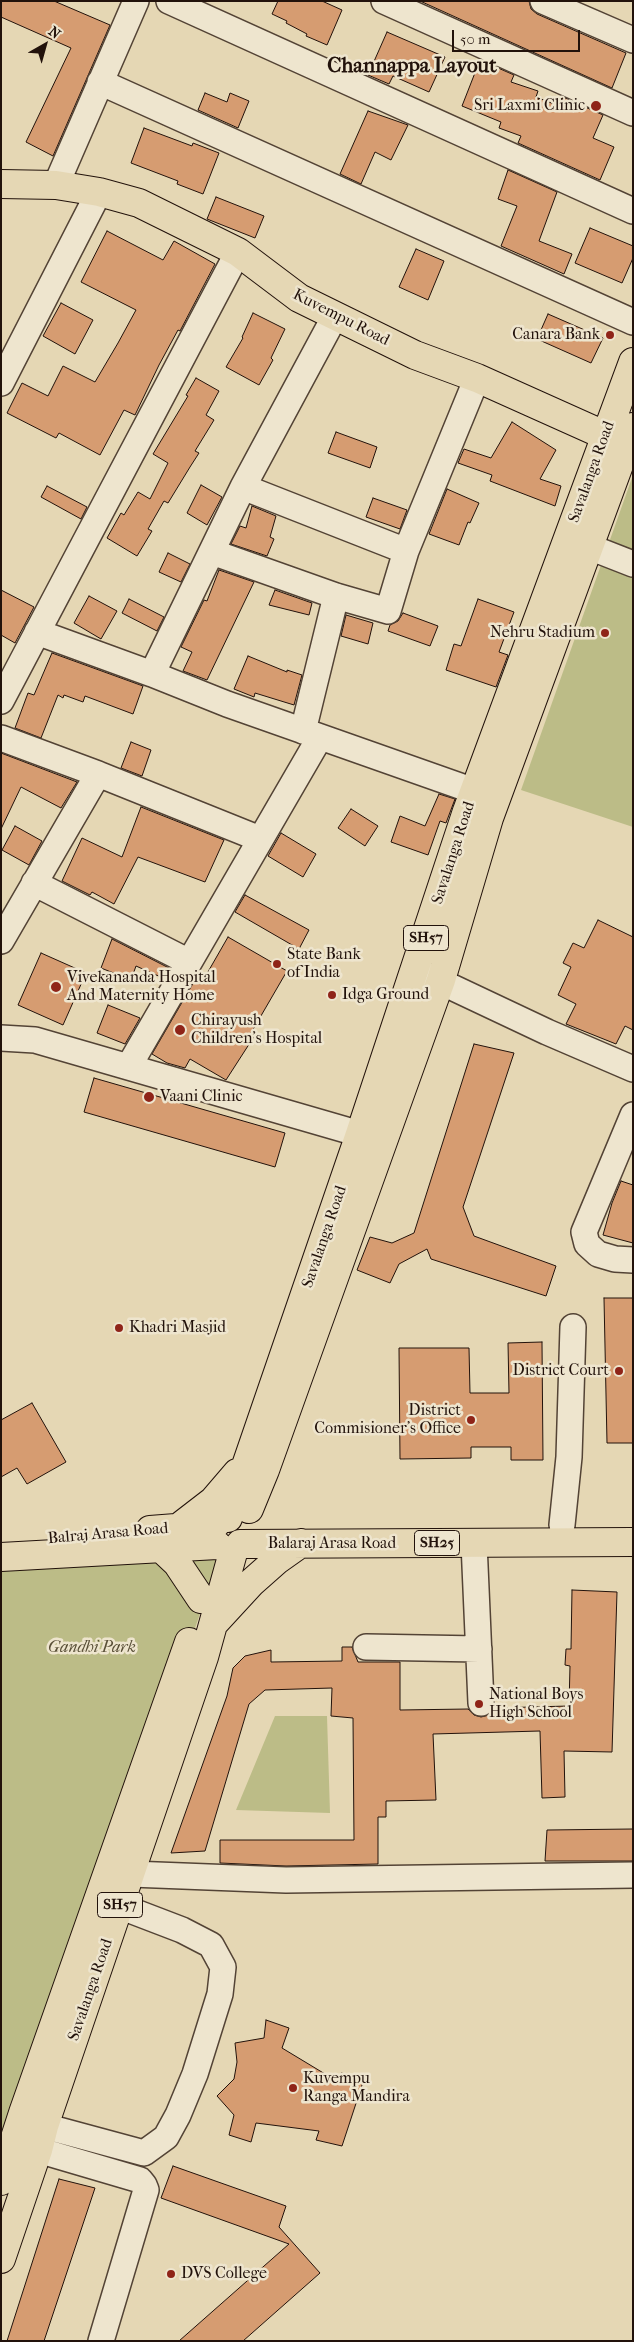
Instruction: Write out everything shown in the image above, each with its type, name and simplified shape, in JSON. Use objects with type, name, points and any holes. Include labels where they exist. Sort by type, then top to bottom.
[{"type":"main road","name":"Kuvempu Road","points":[[1,184],[56,186],[99,192],[138,203],[238,252],[299,298],[415,355],[477,378],[624,438]]},
{"type":"main road","name":"Savalanga Road","points":[[119,1872],[213,1624],[230,1535],[249,1456],[360,1134],[474,791],[578,542],[624,438],[633,362]]},
{"type":"main road","name":"Savalanga Road","points":[[1,2259],[41,2138],[109,1902],[201,1599],[230,1535],[265,1470],[441,980],[489,818],[578,542]]},
{"type":"main road","points":[[1,1557],[170,1538],[229,1485],[249,1456]]},
{"type":"main road","name":"Balaraj Arasa Road","points":[[230,1535],[633,1524]]},
{"type":"main road","name":"Balaraj Arasa Road","points":[[230,1535],[301,1544],[633,1542]]},
{"type":"main road","name":"Balraj Arasa Road","points":[[1,1544],[230,1535]]},
{"type":"main road","points":[[170,1538],[177,1563],[201,1599]]},
{"type":"main road","points":[[213,1624],[277,1560],[301,1544]]},
{"type":"main road","name":"Savalanga Road","points":[[1,2181],[22,2113],[109,1902]]},
{"type":"street","points":[[56,186],[136,1]]},
{"type":"street","points":[[169,1],[633,211]]},
{"type":"street","points":[[384,1],[633,113]]},
{"type":"street","points":[[543,1],[583,9],[633,40]]},
{"type":"street","points":[[100,82],[633,322]]},
{"type":"street","points":[[1,383],[99,192]]},
{"type":"street","points":[[1,701],[238,252]]},
{"type":"street","points":[[152,674],[243,487],[335,316]]},
{"type":"street","points":[[212,552],[336,596],[388,612],[406,551],[477,378]]},
{"type":"street","points":[[243,487],[406,551]]},
{"type":"street","points":[[578,542],[633,564]]},
{"type":"street","points":[[129,1066],[260,840],[312,734],[336,596]]},
{"type":"street","points":[[37,632],[312,734],[474,791]]},
{"type":"street","points":[[1,738],[98,774],[260,840]]},
{"type":"street","points":[[1,941],[98,774]]},
{"type":"street","points":[[34,883],[189,962]]},
{"type":"street","points":[[415,970],[441,980],[547,1032],[633,1069]]},
{"type":"street","points":[[1,1038],[35,1040],[360,1134]]},
{"type":"street","points":[[633,1115],[584,1232],[587,1244],[598,1254],[633,1260]]},
{"type":"street","points":[[562,1525],[569,1457],[573,1327]]},
{"type":"street","points":[[474,1543],[481,1703]]},
{"type":"street","points":[[366,1647],[479,1649]]},
{"type":"street","points":[[119,1872],[286,1880],[633,1875]]},
{"type":"street","points":[[41,2138],[144,2153],[166,2137],[178,2115],[195,2074],[220,1994],[223,1967],[210,1945],[182,1930],[109,1902]]},
{"type":"street","points":[[41,2138],[140,2180],[146,2190],[101,2341]]},
{"type":"green space","name":"Nehru Stadium","points":[[633,475],[633,827],[521,790]]},
{"type":"green space","name":"Gandhi Park","points":[[220,1556],[1,2188],[1,1559]]},
{"type":"green space","points":[[275,1716],[327,1716],[330,1813],[236,1810]]},
{"type":"building","points":[[1,1],[54,1],[110,25],[53,156],[26,142],[71,48],[1,17]]},
{"type":"building","points":[[278,1],[322,1],[342,10],[327,45],[306,36],[307,34],[286,23],[287,21],[272,14]]},
{"type":"building","points":[[420,1],[529,1],[531,9],[537,14],[626,53],[612,88]]},
{"type":"building","points":[[387,32],[445,57],[429,92],[393,76],[389,84],[368,75]]},
{"type":"building","points":[[480,60],[514,75],[511,82],[538,91],[536,97],[559,106],[563,97],[603,115],[593,138],[614,147],[600,180],[518,143],[521,136],[499,128],[501,122],[462,106]]},
{"type":"building","points":[[205,93],[227,102],[230,93],[249,101],[238,128],[198,110]]},
{"type":"building","points":[[368,111],[408,125],[391,160],[375,152],[361,184],[340,174]]},
{"type":"building","points":[[144,128],[192,146],[193,143],[219,153],[203,194],[177,184],[178,181],[131,163]]},
{"type":"building","points":[[508,170],[557,192],[539,241],[572,254],[564,274],[501,246],[517,206],[498,199]]},
{"type":"building","points":[[216,197],[264,216],[255,238],[207,219]]},
{"type":"building","points":[[590,228],[633,246],[633,258],[622,283],[575,263]]},
{"type":"building","points":[[107,231],[163,260],[174,241],[215,264],[180,331],[178,330],[159,365],[135,415],[124,410],[100,455],[59,433],[56,438],[7,413],[22,383],[48,396],[63,366],[95,382],[118,343],[136,310],[81,282]]},
{"type":"building","points":[[416,249],[444,261],[428,300],[399,287]]},
{"type":"building","points":[[61,303],[93,320],[75,354],[43,336]]},
{"type":"building","points":[[253,313],[285,329],[271,358],[273,360],[259,385],[226,367],[243,338]]},
{"type":"building","points":[[548,314],[603,338],[591,363],[537,339]]},
{"type":"building","points":[[196,378],[219,391],[206,415],[214,420],[195,451],[199,453],[168,503],[164,501],[148,529],[152,531],[137,556],[107,538],[121,513],[124,515],[138,492],[150,499],[168,463],[153,454],[188,396],[186,395]]},
{"type":"building","points":[[512,422],[556,450],[540,479],[561,486],[555,506],[490,481],[492,475],[458,463],[464,449],[491,458]]},
{"type":"building","points":[[336,432],[377,447],[370,468],[328,453]]},
{"type":"building","points":[[201,485],[222,497],[207,525],[187,513]]},
{"type":"building","points":[[47,486],[87,507],[81,519],[41,497]]},
{"type":"building","points":[[447,489],[479,503],[470,523],[468,522],[459,545],[429,534]]},
{"type":"building","points":[[373,498],[407,510],[400,529],[366,517]]},
{"type":"building","points":[[252,506],[276,516],[270,537],[274,539],[267,556],[231,544],[240,526],[246,528]]},
{"type":"building","points":[[168,553],[190,564],[181,582],[159,572]]},
{"type":"building","points":[[219,570],[254,582],[207,680],[183,671],[192,652],[181,647],[204,600],[207,601]]},
{"type":"building","points":[[1,590],[34,607],[15,643],[1,635]]},
{"type":"building","points":[[275,590],[312,603],[309,615],[269,605]]},
{"type":"building","points":[[89,596],[117,611],[101,639],[74,623]]},
{"type":"building","points":[[129,599],[164,617],[157,631],[122,613]]},
{"type":"building","points":[[478,599],[514,612],[499,652],[508,655],[496,687],[446,670],[454,644],[461,646]]},
{"type":"building","points":[[403,613],[438,626],[430,646],[388,631],[390,625],[398,621]]},
{"type":"building","points":[[346,615],[373,623],[368,644],[341,636]]},
{"type":"building","points":[[52,653],[143,686],[133,714],[85,696],[83,702],[64,695],[63,698],[58,695],[41,738],[15,728],[28,693],[34,695]]},
{"type":"building","points":[[248,656],[287,672],[287,670],[302,675],[294,705],[255,693],[254,697],[234,689]]},
{"type":"building","points":[[131,742],[151,750],[142,776],[121,768]]},
{"type":"building","points":[[1,753],[77,782],[61,808],[21,787],[1,829]]},
{"type":"building","points":[[439,794],[455,799],[446,823],[440,821],[428,855],[391,842],[400,816],[425,826]]},
{"type":"building","points":[[141,807],[224,840],[205,882],[138,857],[114,904],[92,892],[90,895],[62,881],[82,838],[122,857]]},
{"type":"building","points":[[351,809],[378,826],[365,846],[338,828]]},
{"type":"building","points":[[15,826],[42,841],[29,865],[2,850]]},
{"type":"building","points":[[281,833],[316,854],[303,877],[268,856]]},
{"type":"building","points":[[245,895],[309,930],[299,949],[235,912]]},
{"type":"building","points":[[598,920],[633,937],[633,1030],[625,1026],[616,1044],[566,1024],[576,1004],[558,995],[571,967],[563,963],[573,943],[584,948]]},
{"type":"building","points":[[228,937],[287,971],[251,1033],[255,1035],[226,1080],[190,1059],[185,1068],[167,1063],[152,1054],[195,980],[201,984]]},
{"type":"building","points":[[112,939],[169,968],[163,978],[136,966],[131,980],[101,968]]},
{"type":"building","points":[[41,953],[86,973],[63,1025],[18,1005]]},
{"type":"building","points":[[108,1005],[140,1018],[125,1044],[97,1033]]},
{"type":"building","points":[[474,1044],[514,1053],[463,1207],[474,1236],[556,1266],[546,1296],[431,1259],[427,1249],[399,1264],[390,1283],[357,1270],[370,1237],[392,1243],[414,1233]]},
{"type":"building","points":[[94,1078],[285,1133],[275,1167],[84,1112]]},
{"type":"building","points":[[621,1181],[633,1185],[633,1243],[603,1235],[612,1203]]},
{"type":"building","name":"District Court","points":[[604,1298],[633,1298],[633,1443],[607,1443]]},
{"type":"building","name":"District Commisioner's Office","points":[[542,1342],[543,1460],[511,1460],[511,1447],[471,1447],[471,1458],[400,1459],[399,1348],[469,1348],[470,1393],[509,1393],[508,1343]]},
{"type":"building","points":[[32,1403],[66,1462],[27,1484],[17,1468],[1,1477],[1,1420]]},
{"type":"building","points":[[572,1590],[617,1592],[612,1752],[564,1751],[565,1797],[542,1798],[540,1731],[433,1734],[436,1800],[386,1801],[386,1817],[378,1817],[378,1864],[286,1866],[220,1863],[220,1840],[354,1840],[353,1718],[331,1716],[332,1688],[265,1690],[249,1704],[205,1851],[171,1853],[227,1696],[233,1668],[245,1656],[271,1650],[271,1662],[342,1661],[342,1647],[352,1647],[358,1662],[400,1662],[400,1710],[468,1709],[474,1715],[481,1717],[489,1715],[494,1708],[569,1706],[570,1666],[565,1665],[566,1649],[571,1649]]},
{"type":"building","points":[[633,1829],[633,1861],[545,1861],[547,1830]]},
{"type":"building","name":"Kuvempu Ranga Mandira","points":[[266,2020],[289,2028],[282,2048],[335,2080],[341,2073],[364,2079],[342,2146],[316,2140],[319,2131],[256,2123],[251,2142],[229,2135],[234,2115],[217,2096],[234,2079],[237,2062],[235,2043],[264,2038]]},
{"type":"building","points":[[173,2166],[286,2206],[279,2227],[320,2273],[243,2341],[179,2341],[289,2244],[161,2198]]},
{"type":"building","points":[[59,2179],[95,2188],[44,2341],[7,2341]]},
{"type":"place","name":"Sri Laxmi Clinic","points":[[596,106]]},
{"type":"place","name":"Canara Bank","points":[[610,335]]},
{"type":"place","name":"Nehru Stadium","points":[[605,633]]},
{"type":"place","name":"State Bank of India","points":[[277,964]]},
{"type":"place","name":"Vivekananda Hospital And Maternity Home","points":[[56,987]]},
{"type":"place","name":"Idga Ground","points":[[332,995]]},
{"type":"place","name":"Chirayush Children's Hospital","points":[[180,1030]]},
{"type":"place","name":"Vaani Clinic","points":[[149,1097]]},
{"type":"place","name":"Khadri Masjid","points":[[119,1328]]},
{"type":"place","name":"District Court","points":[[619,1371]]},
{"type":"place","name":"District Commisioner's Office","points":[[471,1420]]},
{"type":"place","name":"National Boys High School","points":[[479,1704]]},
{"type":"place","name":"Kuvempu Ranga Mandira","points":[[293,2088]]},
{"type":"place","name":"DVS College","points":[[171,2274]]},
{"type":"district","name":"Channappa Layout","points":[[412,67]]}]
